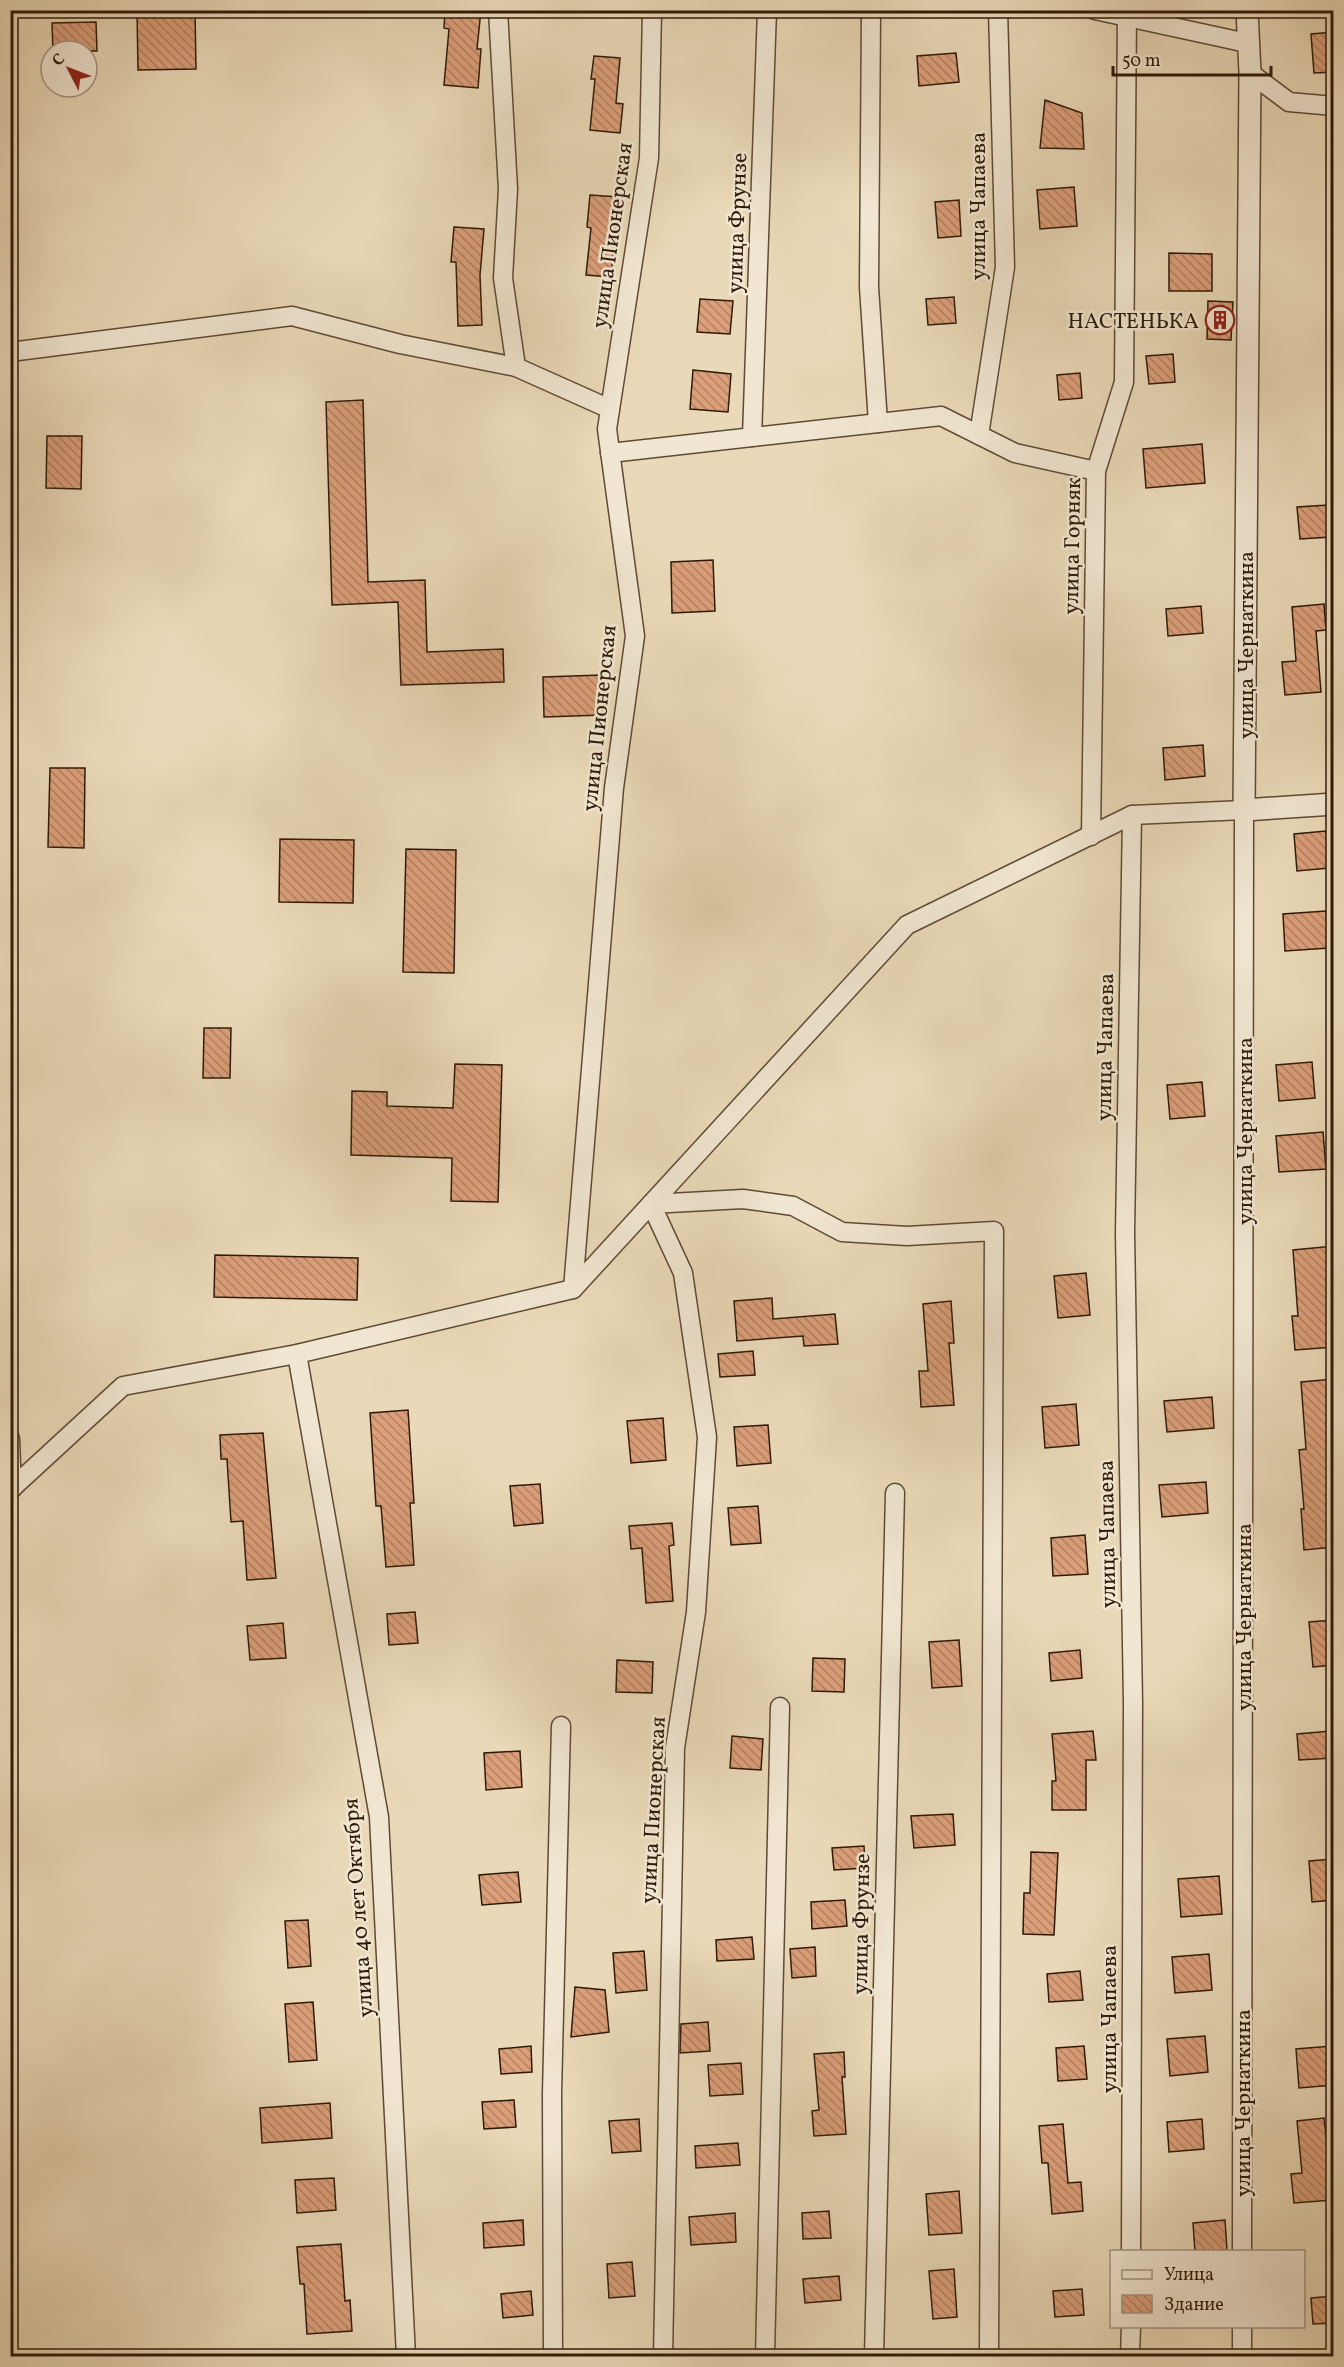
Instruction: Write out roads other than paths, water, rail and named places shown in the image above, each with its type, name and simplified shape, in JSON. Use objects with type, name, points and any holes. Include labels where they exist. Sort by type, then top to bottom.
[{"type":"street","points":[[498,10],[508,189],[503,278],[516,367]]},
{"type":"street","name":"улица Пионерская","points":[[573,1289],[614,789],[635,636],[607,429],[649,158],[652,10]]},
{"type":"street","name":"улица Фрунзе","points":[[752,437],[767,10]]},
{"type":"street","points":[[871,10],[868,287],[878,423]]},
{"type":"street","name":"улица Чапаева","points":[[979,435],[1005,267],[998,10]]},
{"type":"street","points":[[1095,10],[1127,14],[1247,43]]},
{"type":"street","name":"улица Чернаткина","points":[[1242,2250],[1244,810],[1250,73],[1247,43],[1248,10]]},
{"type":"street","name":"улица Горняк","points":[[1091,836],[1095,471],[1124,382],[1127,14]]},
{"type":"street","points":[[1250,73],[1289,102],[1334,106]]},
{"type":"street","points":[[10,352],[292,316],[400,344],[516,367],[610,410]]},
{"type":"street","points":[[610,453],[941,416],[1015,453],[1095,471]]},
{"type":"street","points":[[11,1489],[123,1386],[297,1354],[573,1289],[907,925],[1132,815],[1334,804]]},
{"type":"street","name":"улица Чапаева","points":[[1131,2250],[1133,1702],[1125,1233],[1132,815]]},
{"type":"street","points":[[651,1204],[743,1199],[793,1206],[842,1232],[907,1236],[994,1231],[989,2356]]},
{"type":"street","name":"улица Пионерская","points":[[651,1204],[684,1273],[707,1437],[696,1612],[675,1748],[663,2356]]},
{"type":"street","name":"улица 40 лет Октября","points":[[297,1354],[379,1817],[406,2356]]},
{"type":"street","points":[[10,1438],[11,1489]]},
{"type":"street","name":"улица Фрунзе","points":[[874,2356],[895,1493]]},
{"type":"street","points":[[765,2356],[780,1707]]},
{"type":"street","points":[[553,2356],[552,2094],[561,1726]]},
{"type":"street","points":[[1131,2328],[1131,2356]]},
{"type":"street","points":[[1242,2328],[1242,2356]]},
{"type":"place","name":"НАСТЕНЬКА","points":[[1220,320]]}]
